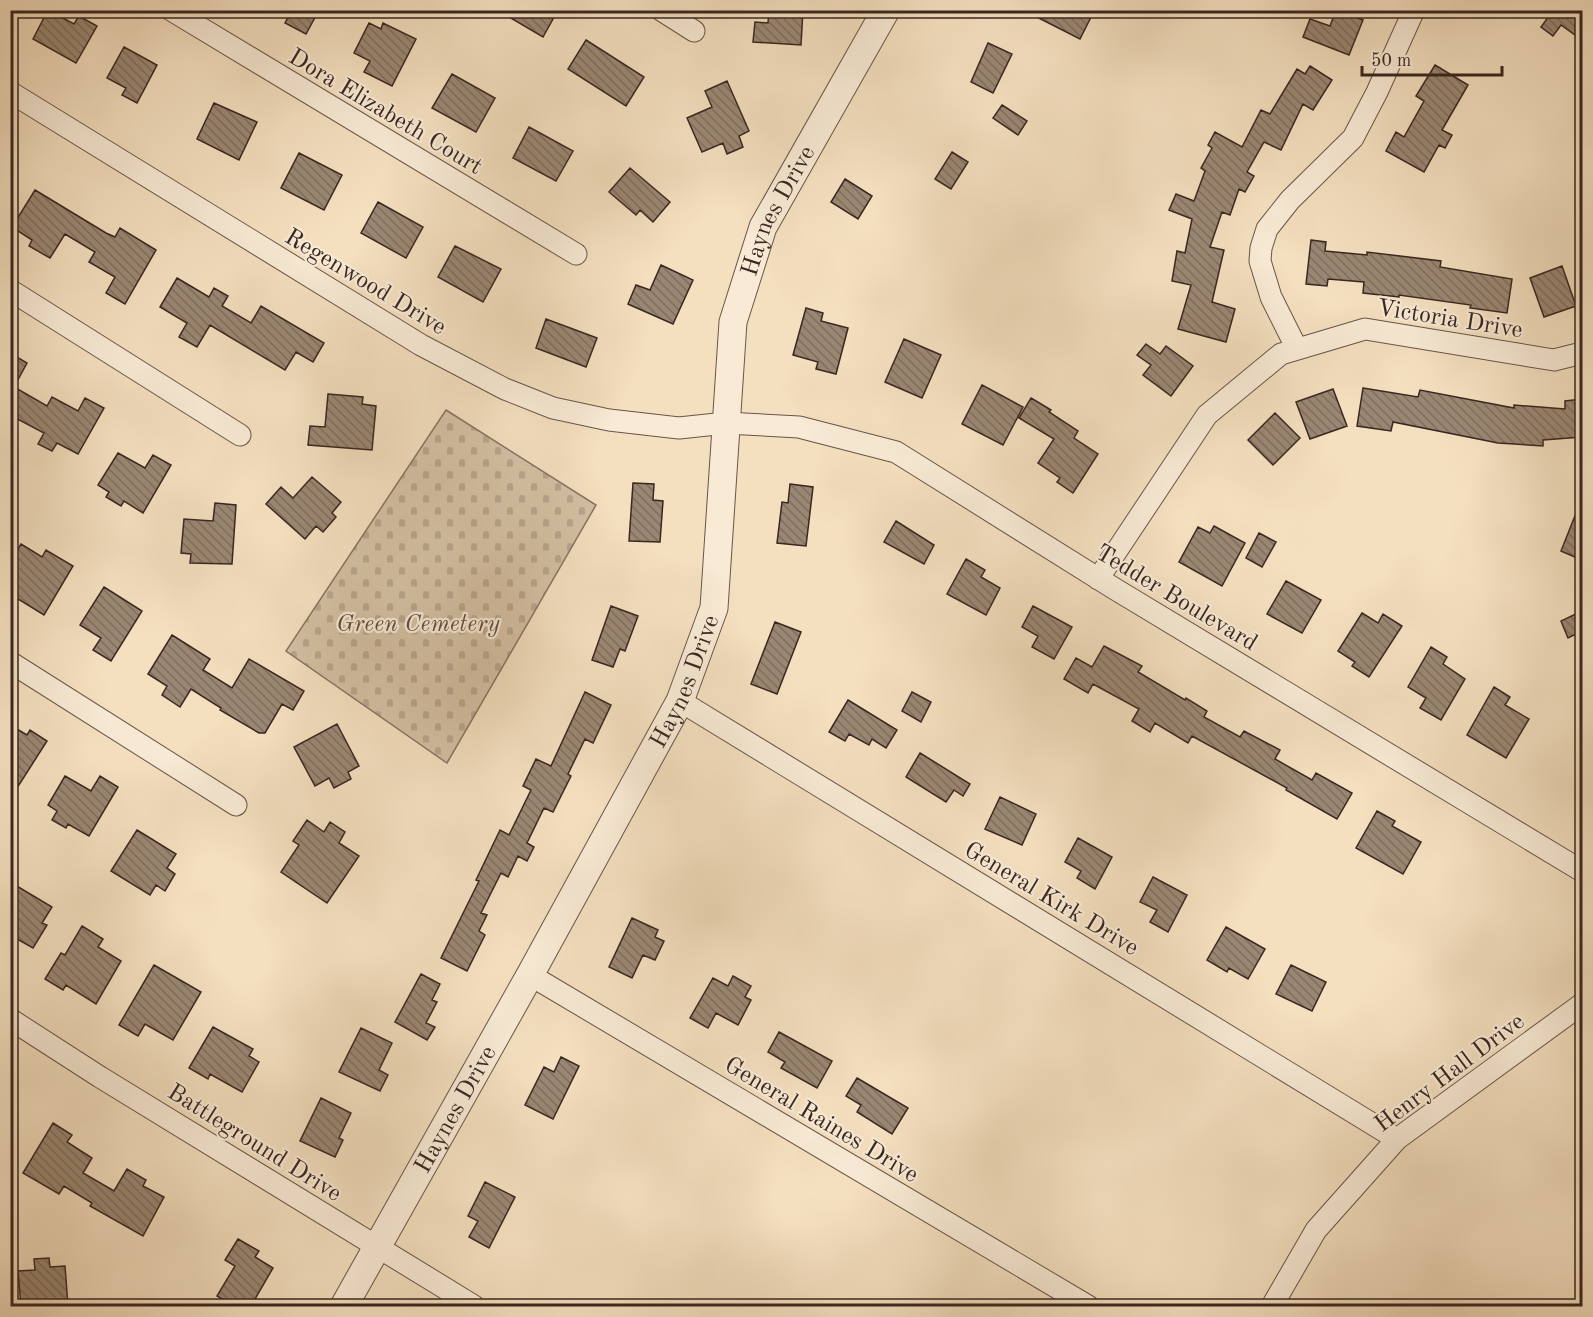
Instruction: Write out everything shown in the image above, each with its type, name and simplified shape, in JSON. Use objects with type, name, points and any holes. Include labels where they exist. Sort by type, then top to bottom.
[{"type":"street","name":"Dora Elizabeth Court","points":[[171,10],[576,254]]},
{"type":"street","points":[[661,10],[694,31]]},
{"type":"street","name":"Haynes Drive","points":[[344,1306],[530,975],[680,701],[714,608],[733,322],[763,227],[886,10]]},
{"type":"street","points":[[1297,349],[1271,297],[1262,268],[1260,261],[1264,238],[1290,200],[1353,138],[1377,92],[1414,10]]},
{"type":"street","name":"Regenwood Drive","points":[[10,92],[421,345],[505,389],[553,408],[609,420],[679,428],[726,423]]},
{"type":"street","points":[[10,290],[240,435]]},
{"type":"street","name":"Victoria Drive","points":[[1098,579],[1207,415],[1281,354],[1365,329],[1554,360],[1582,353]]},
{"type":"street","name":"Tedder Boulevard","points":[[726,423],[799,427],[896,452],[1098,579],[1582,871]]},
{"type":"street","points":[[10,662],[236,805]]},
{"type":"street","name":"General Kirk Drive","points":[[680,701],[1397,1139]]},
{"type":"street","name":"General Raines Drive","points":[[530,975],[1088,1306]]},
{"type":"street","name":"Henry Hall Drive","points":[[1272,1306],[1316,1230],[1397,1139],[1582,1004]]},
{"type":"street","name":"Battleground Drive","points":[[10,1019],[100,1077],[474,1306]]},
{"type":"green space","name":"Green Cemetery","points":[[446,410],[596,505],[447,763],[286,651]]},
{"type":"building","points":[[48,10],[74,24],[79,16],[97,26],[76,63],[33,39]]},
{"type":"building","points":[[292,10],[319,10],[306,34],[285,23]]},
{"type":"building","points":[[497,10],[558,10],[543,37]]},
{"type":"building","points":[[769,10],[803,10],[801,45],[753,42],[755,22],[768,23]]},
{"type":"building","points":[[1023,10],[1078,10],[1091,17],[1080,39]]},
{"type":"building","points":[[1336,10],[1363,20],[1349,55],[1303,37],[1310,19],[1330,26]]},
{"type":"building","points":[[1541,10],[1582,10],[1582,40],[1561,25],[1553,36],[1541,27],[1549,16]]},
{"type":"building","points":[[369,23],[381,29],[383,23],[416,39],[392,86],[364,72],[370,61],[354,53]]},
{"type":"building","points":[[586,40],[644,77],[626,106],[568,69]]},
{"type":"building","points":[[988,43],[1012,54],[993,93],[971,82]]},
{"type":"building","points":[[124,47],[157,65],[137,103],[122,95],[126,88],[107,78]]},
{"type":"building","points":[[1435,65],[1468,85],[1442,130],[1452,135],[1445,148],[1439,145],[1424,172],[1386,151],[1396,132],[1404,137],[1424,101],[1416,96]]},
{"type":"building","points":[[1310,66],[1332,80],[1313,110],[1303,104],[1281,150],[1264,142],[1247,172],[1254,176],[1245,192],[1239,189],[1230,215],[1222,212],[1210,247],[1224,250],[1212,302],[1235,309],[1226,342],[1178,329],[1191,285],[1172,281],[1177,251],[1185,253],[1192,219],[1169,210],[1176,194],[1194,201],[1205,171],[1201,168],[1212,148],[1208,145],[1215,132],[1242,147],[1261,110],[1270,114],[1297,69],[1305,74]]},
{"type":"building","points":[[452,74],[495,98],[476,132],[432,108]]},
{"type":"building","points":[[727,81],[749,131],[739,136],[743,147],[727,154],[723,143],[702,152],[687,118],[712,107],[705,91]]},
{"type":"building","points":[[214,103],[257,122],[239,160],[197,139]]},
{"type":"building","points":[[1002,105],[1027,121],[1018,135],[993,118]]},
{"type":"building","points":[[529,127],[573,151],[556,181],[513,158]]},
{"type":"building","points":[[952,152],[968,162],[951,189],[935,179]]},
{"type":"building","points":[[299,153],[342,175],[324,210],[281,188]]},
{"type":"building","points":[[630,168],[670,202],[653,222],[640,210],[636,215],[609,192]]},
{"type":"building","points":[[845,179],[872,196],[858,219],[831,202]]},
{"type":"building","points":[[35,190],[106,233],[115,237],[120,228],[156,250],[125,304],[106,293],[115,277],[89,262],[95,252],[65,234],[50,258],[29,246],[32,240],[12,227]]},
{"type":"building","points":[[378,202],[423,227],[406,258],[361,233]]},
{"type":"building","points":[[1311,240],[1326,242],[1325,251],[1367,255],[1367,252],[1441,261],[1440,267],[1512,279],[1507,313],[1470,308],[1471,305],[1399,295],[1399,297],[1363,293],[1364,282],[1328,279],[1327,286],[1306,284]]},
{"type":"building","points":[[455,246],[501,269],[483,302],[438,277]]},
{"type":"building","points":[[661,265],[693,280],[673,324],[628,304],[636,285],[650,290]]},
{"type":"building","points":[[1562,266],[1576,306],[1544,317],[1530,278]]},
{"type":"building","points":[[177,278],[209,297],[214,288],[228,296],[222,306],[251,323],[261,306],[324,343],[313,362],[296,352],[285,370],[210,325],[197,347],[179,337],[187,323],[160,307]]},
{"type":"building","points":[[806,308],[823,313],[821,321],[848,328],[836,374],[816,369],[818,362],[793,355]]},
{"type":"building","points":[[546,319],[597,338],[586,367],[536,348]]},
{"type":"building","points":[[904,339],[941,355],[922,398],[885,382]]},
{"type":"building","points":[[1146,344],[1160,354],[1166,346],[1193,366],[1171,396],[1143,375],[1151,365],[1137,355]]},
{"type":"building","points":[[10,353],[27,363],[14,387],[47,406],[52,397],[78,411],[85,398],[104,408],[78,454],[57,443],[52,451],[38,444],[44,433],[10,415]]},
{"type":"building","points":[[982,385],[1023,407],[1003,445],[962,424]]},
{"type":"building","points":[[1363,388],[1418,397],[1420,390],[1514,408],[1514,405],[1565,409],[1565,401],[1582,399],[1582,437],[1543,440],[1543,446],[1498,443],[1393,422],[1391,431],[1357,426]]},
{"type":"building","points":[[1333,389],[1347,426],[1310,439],[1296,402]]},
{"type":"building","points":[[328,394],[363,397],[362,404],[376,406],[372,450],[308,445],[310,426],[325,427]]},
{"type":"building","points":[[1031,398],[1078,431],[1074,438],[1098,454],[1073,493],[1057,482],[1060,478],[1038,463],[1054,439],[1019,418]]},
{"type":"building","points":[[1275,413],[1300,438],[1273,465],[1248,440]]},
{"type":"building","points":[[118,453],[145,468],[153,455],[171,465],[143,513],[124,501],[121,506],[106,497],[109,492],[98,485]]},
{"type":"building","points":[[312,477],[341,502],[332,513],[336,517],[323,532],[316,526],[305,539],[266,504],[281,487],[293,498]]},
{"type":"building","points":[[633,483],[654,484],[653,500],[663,501],[660,542],[629,541]]},
{"type":"building","points":[[790,484],[813,487],[806,546],[777,543],[782,502],[788,503]]},
{"type":"building","points":[[1582,498],[1582,560],[1561,551]]},
{"type":"building","points":[[215,503],[236,505],[232,564],[190,563],[191,554],[181,553],[184,519],[213,521]]},
{"type":"building","points":[[896,521],[934,545],[924,564],[884,542]]},
{"type":"building","points":[[1214,526],[1245,543],[1222,586],[1179,562],[1198,527],[1210,533]]},
{"type":"building","points":[[1259,533],[1276,542],[1262,567],[1246,558]]},
{"type":"building","points":[[21,544],[42,557],[46,550],[73,566],[44,615],[10,594],[10,563]]},
{"type":"building","points":[[966,559],[985,570],[981,577],[1000,588],[986,615],[947,594]]},
{"type":"building","points":[[1286,581],[1321,600],[1302,633],[1267,614]]},
{"type":"building","points":[[104,587],[142,611],[111,661],[93,650],[101,638],[80,625]]},
{"type":"building","points":[[611,606],[638,616],[625,651],[620,649],[613,667],[592,660]]},
{"type":"building","points":[[1033,606],[1072,627],[1054,659],[1032,647],[1038,636],[1022,627]]},
{"type":"building","points":[[1582,611],[1582,631],[1568,638],[1561,621]]},
{"type":"building","points":[[1362,613],[1378,623],[1383,614],[1402,626],[1369,677],[1352,666],[1355,662],[1338,651]]},
{"type":"building","points":[[775,622],[801,632],[777,694],[751,684]]},
{"type":"building","points":[[172,635],[210,659],[203,670],[232,688],[249,659],[304,691],[293,710],[282,704],[265,733],[259,733],[220,710],[221,708],[191,689],[180,707],[162,695],[167,686],[148,674]]},
{"type":"building","points":[[1104,646],[1142,666],[1138,672],[1207,711],[1204,717],[1240,737],[1244,731],[1280,750],[1275,759],[1312,780],[1316,773],[1352,793],[1337,819],[1286,790],[1287,788],[1192,736],[1188,743],[1155,723],[1150,732],[1132,721],[1139,709],[1093,684],[1088,693],[1064,679],[1076,658],[1092,667]]},
{"type":"building","points":[[1431,647],[1447,657],[1443,664],[1465,679],[1441,720],[1420,708],[1426,698],[1408,687]]},
{"type":"building","points":[[1494,687],[1510,697],[1505,705],[1529,719],[1506,758],[1467,735]]},
{"type":"building","points":[[585,692],[611,705],[593,743],[585,739],[568,774],[571,776],[553,812],[544,808],[527,843],[534,847],[527,861],[518,856],[508,877],[501,873],[481,913],[487,915],[479,931],[485,935],[467,971],[441,958],[479,881],[476,880],[500,830],[509,835],[531,790],[523,786],[536,759],[551,766]]},
{"type":"building","points":[[912,692],[931,702],[921,722],[902,711]]},
{"type":"building","points":[[848,700],[897,730],[886,748],[872,739],[869,745],[849,734],[845,741],[829,732]]},
{"type":"building","points":[[337,724],[359,766],[348,772],[351,779],[334,788],[329,778],[315,786],[294,747]]},
{"type":"building","points":[[10,725],[27,735],[30,730],[47,741],[10,799]]},
{"type":"building","points":[[920,753],[970,784],[963,796],[954,790],[946,802],[906,777]]},
{"type":"building","points":[[65,776],[91,791],[100,776],[118,787],[89,836],[68,824],[66,828],[52,820],[57,811],[48,805]]},
{"type":"building","points":[[1000,797],[1036,814],[1022,845],[985,829]]},
{"type":"building","points":[[1377,811],[1395,821],[1392,826],[1421,842],[1403,874],[1356,848]]},
{"type":"building","points":[[307,820],[324,832],[330,822],[345,832],[339,843],[359,856],[327,903],[281,872],[299,845],[293,841]]},
{"type":"building","points":[[137,830],[176,854],[167,868],[175,874],[165,891],[156,885],[150,895],[111,871]]},
{"type":"building","points":[[1078,838],[1112,857],[1095,889],[1077,878],[1081,871],[1065,862]]},
{"type":"building","points":[[1153,877],[1187,895],[1168,932],[1150,922],[1157,910],[1140,902]]},
{"type":"building","points":[[10,882],[52,907],[42,923],[47,925],[33,948],[10,935]]},
{"type":"building","points":[[632,918],[658,930],[655,937],[664,941],[655,960],[643,955],[632,978],[609,967]]},
{"type":"building","points":[[82,926],[103,939],[98,947],[121,961],[96,1004],[66,985],[63,990],[45,979],[61,953],[65,955]]},
{"type":"building","points":[[1226,927],[1265,949],[1248,979],[1229,968],[1227,972],[1207,960]]},
{"type":"building","points":[[154,965],[201,992],[173,1040],[145,1024],[138,1036],[119,1025]]},
{"type":"building","points":[[1291,965],[1326,982],[1312,1011],[1276,994]]},
{"type":"building","points":[[421,974],[440,984],[432,1000],[437,1002],[426,1023],[435,1027],[427,1040],[395,1022]]},
{"type":"building","points":[[733,976],[751,986],[745,997],[751,1000],[738,1025],[716,1013],[708,1028],[690,1018],[713,978],[728,986]]},
{"type":"building","points":[[213,1027],[253,1049],[249,1056],[259,1062],[242,1092],[210,1074],[208,1079],[189,1068]]},
{"type":"building","points":[[361,1028],[392,1043],[379,1070],[388,1075],[380,1091],[339,1072]]},
{"type":"building","points":[[779,1032],[832,1061],[817,1088],[781,1068],[785,1062],[768,1052]]},
{"type":"building","points":[[561,1057],[579,1066],[553,1119],[525,1105],[544,1067],[554,1072]]},
{"type":"building","points":[[857,1078],[908,1108],[892,1134],[857,1112],[861,1105],[846,1096]]},
{"type":"building","points":[[321,1098],[351,1113],[339,1138],[343,1140],[335,1157],[300,1141]]},
{"type":"building","points":[[53,1123],[72,1135],[67,1142],[92,1158],[83,1173],[114,1191],[127,1169],[146,1180],[143,1186],[164,1197],[143,1236],[90,1206],[92,1203],[64,1186],[59,1194],[23,1173]]},
{"type":"building","points":[[485,1182],[515,1197],[489,1248],[469,1237],[478,1221],[468,1216]]},
{"type":"building","points":[[238,1239],[259,1251],[255,1257],[273,1268],[251,1306],[234,1306],[217,1296],[235,1266],[225,1260]]},
{"type":"building","points":[[49,1258],[50,1267],[65,1266],[68,1306],[21,1306],[18,1271],[35,1270],[34,1259]]}]
